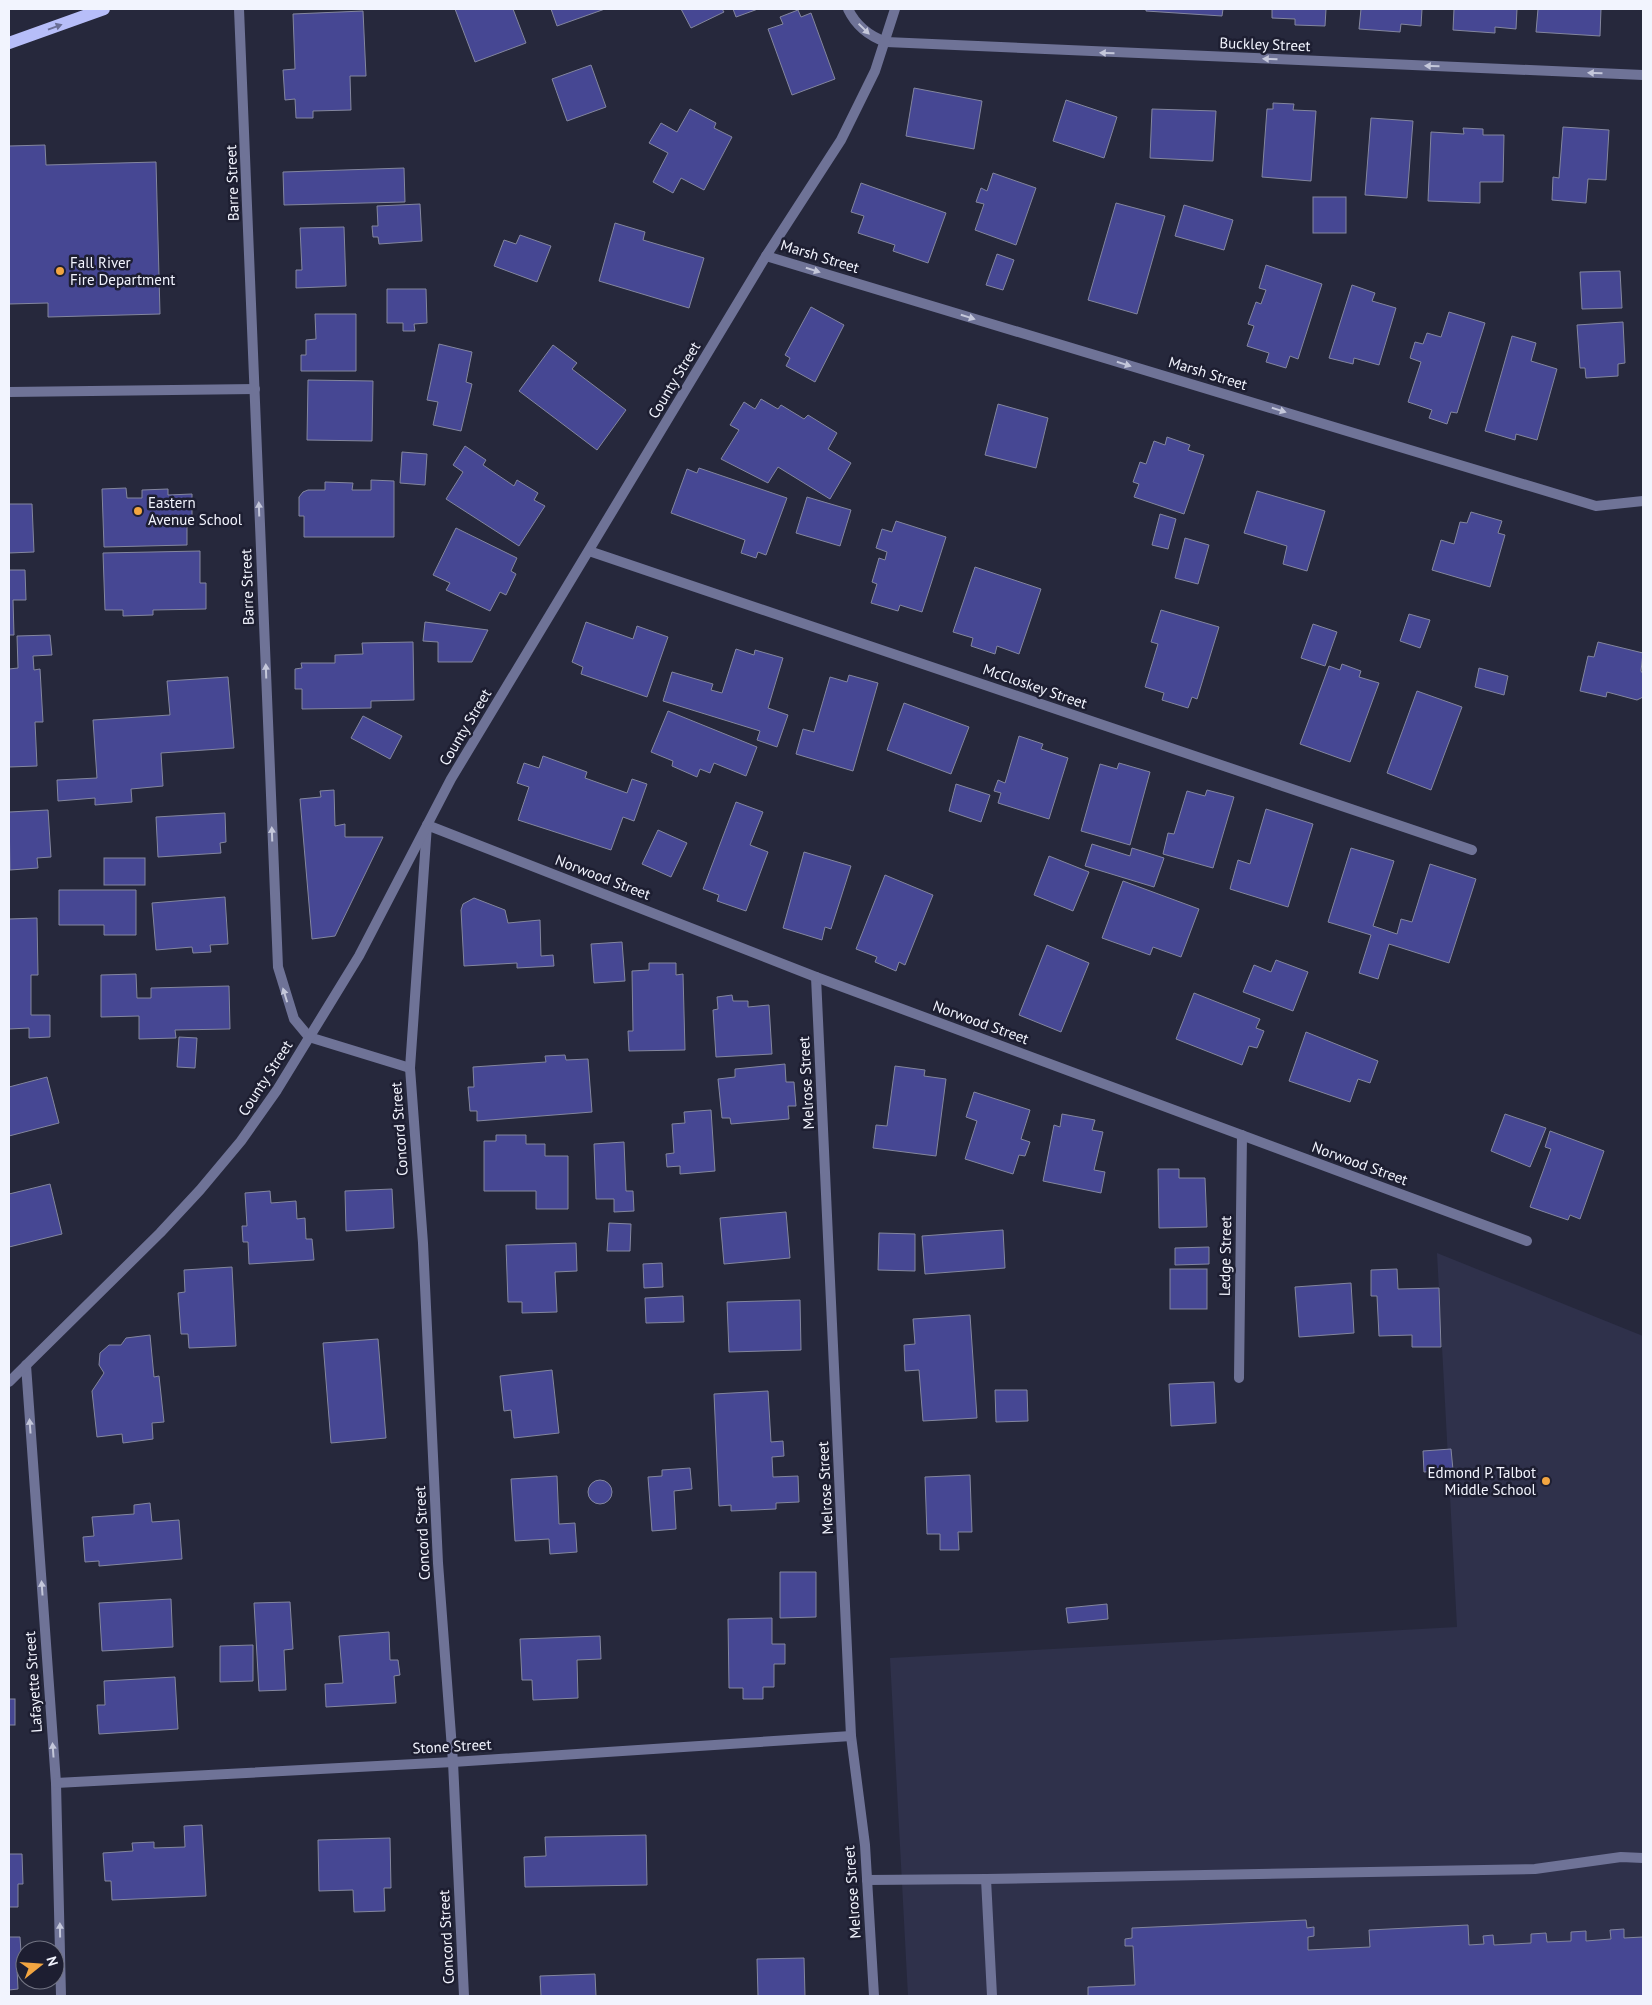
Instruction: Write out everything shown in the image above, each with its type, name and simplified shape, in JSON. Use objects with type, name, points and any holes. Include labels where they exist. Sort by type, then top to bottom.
[{"type":"main road","points":[[9,43],[104,9]]},
{"type":"street","name":"Barre Street","points":[[239,9],[276,950],[287,1002],[294,1019],[309,1037]]},
{"type":"street","points":[[848,9],[860,27],[872,37],[886,42]]},
{"type":"street","name":"County Street","points":[[9,1382],[160,1233],[221,1166],[260,1116],[358,956],[456,770],[766,256],[841,140],[860,104],[886,42],[895,9]]},
{"type":"street","name":"Buckley Street","points":[[886,42],[1643,75]]},
{"type":"street","name":"Marsh Street","points":[[766,256],[1596,506],[1643,501]]},
{"type":"street","points":[[9,392],[255,389]]},
{"type":"street","name":"McCloskey Street","points":[[588,551],[1472,850]]},
{"type":"street","name":"Concord Street","points":[[427,824],[410,1068],[423,1244],[438,1563],[453,1762],[464,1996]]},
{"type":"street","name":"Norwood Street","points":[[427,824],[816,977],[1527,1241]]},
{"type":"street","name":"Melrose Street","points":[[816,977],[851,1736],[865,1844],[874,1996]]},
{"type":"street","name":"Concord Street","points":[[309,1037],[410,1068]]},
{"type":"street","name":"Ledge Street","points":[[1239,1378],[1242,1135]]},
{"type":"street","name":"Lafayette Street","points":[[26,1365],[56,1783],[61,1996]]},
{"type":"street","name":"Stone Street","points":[[56,1783],[453,1762],[851,1736]]},
{"type":"street","points":[[866,1880],[986,1880],[1535,1870],[1622,1857],[1643,1858]]},
{"type":"street","points":[[986,1880],[992,1996]]},
{"type":"shaded area","name":"Edmond P. Talbot Middle School","points":[[1437,1253],[1643,1336],[1643,1996],[908,1996],[890,1658],[1457,1627]]},
{"type":"building","points":[[455,9],[513,9],[526,43],[475,62]]},
{"type":"building","points":[[551,9],[605,9],[557,26]]},
{"type":"building","points":[[681,9],[722,9],[724,12],[691,28]]},
{"type":"building","points":[[733,9],[758,9],[736,17]]},
{"type":"building","points":[[1146,9],[1223,9],[1222,16],[1146,11]]},
{"type":"building","points":[[1272,9],[1326,9],[1325,26],[1295,25],[1295,19],[1272,18]]},
{"type":"building","points":[[1361,9],[1422,9],[1421,26],[1401,24],[1400,32],[1359,29]]},
{"type":"building","points":[[1454,9],[1517,9],[1516,29],[1495,27],[1495,33],[1453,30]]},
{"type":"building","points":[[1538,9],[1601,9],[1600,36],[1536,32]]},
{"type":"building","points":[[798,10],[801,17],[811,13],[835,79],[792,95],[768,29],[783,24],[780,17]]},
{"type":"building","points":[[363,11],[366,76],[350,76],[351,110],[313,111],[313,118],[296,118],[295,99],[285,100],[283,70],[295,69],[293,14]]},
{"type":"building","points":[[591,65],[606,107],[567,121],[552,79]]},
{"type":"building","points":[[914,88],[982,101],[974,149],[906,136]]},
{"type":"building","points":[[1066,100],[1117,117],[1104,158],[1053,141]]},
{"type":"building","points":[[1273,103],[1294,104],[1293,110],[1316,111],[1311,181],[1262,177],[1267,109],[1273,109]]},
{"type":"building","points":[[690,109],[716,123],[714,128],[732,137],[704,190],[681,178],[673,193],[653,182],[668,153],[649,143],[661,123],[677,132]]},
{"type":"building","points":[[1152,109],[1216,111],[1213,161],[1150,158]]},
{"type":"building","points":[[1371,118],[1413,121],[1407,198],[1365,195]]},
{"type":"building","points":[[1563,127],[1609,130],[1606,180],[1588,179],[1586,203],[1552,200],[1553,177],[1559,178]]},
{"type":"building","points":[[1463,128],[1483,129],[1483,135],[1504,135],[1503,182],[1480,182],[1480,203],[1428,201],[1431,132],[1464,134]]},
{"type":"building","points":[[45,145],[46,165],[156,162],[160,314],[48,317],[48,303],[9,304],[9,146]]},
{"type":"building","points":[[404,168],[405,202],[284,205],[283,172]]},
{"type":"building","points":[[993,173],[1036,188],[1016,245],[975,230],[984,204],[976,202],[981,188],[987,191]]},
{"type":"building","points":[[861,183],[946,213],[928,263],[893,251],[895,245],[858,233],[864,216],[851,212]]},
{"type":"building","points":[[1313,197],[1346,197],[1346,233],[1313,233]]},
{"type":"building","points":[[1116,203],[1165,216],[1137,314],[1088,300]]},
{"type":"building","points":[[420,204],[422,241],[379,244],[378,237],[373,237],[372,226],[378,226],[377,206]]},
{"type":"building","points":[[1184,205],[1233,220],[1224,250],[1175,236]]},
{"type":"building","points":[[615,223],[645,232],[643,240],[704,258],[689,308],[599,281]]},
{"type":"building","points":[[344,227],[346,286],[296,288],[296,270],[302,270],[300,228]]},
{"type":"building","points":[[520,235],[551,246],[537,282],[494,266],[504,240],[516,244]]},
{"type":"building","points":[[997,254],[1014,260],[1003,290],[986,285]]},
{"type":"building","points":[[1266,265],[1322,284],[1298,359],[1290,356],[1286,368],[1266,362],[1269,353],[1247,346],[1254,326],[1248,324],[1256,302],[1261,304],[1266,290],[1259,288]]},
{"type":"building","points":[[1620,271],[1622,308],[1582,309],[1580,272]]},
{"type":"building","points":[[1352,285],[1375,293],[1372,301],[1396,308],[1379,365],[1354,358],[1353,364],[1329,358]]},
{"type":"building","points":[[387,289],[426,289],[427,323],[414,324],[415,331],[403,331],[403,323],[387,323]]},
{"type":"building","points":[[811,307],[844,325],[815,382],[786,366],[790,358],[785,355]]},
{"type":"building","points":[[1449,312],[1485,323],[1457,413],[1451,412],[1447,424],[1429,418],[1432,410],[1408,402],[1421,362],[1410,358],[1415,342],[1423,344],[1427,333],[1441,337]]},
{"type":"building","points":[[315,314],[356,314],[356,371],[301,371],[301,355],[306,355],[306,340],[316,339]]},
{"type":"building","points":[[1623,322],[1625,363],[1618,364],[1618,376],[1586,378],[1585,368],[1580,368],[1577,325]]},
{"type":"building","points":[[1512,336],[1536,343],[1531,361],[1557,369],[1537,440],[1516,434],[1515,440],[1485,431]]},
{"type":"building","points":[[439,344],[472,352],[466,382],[472,384],[461,431],[433,425],[438,402],[427,400]]},
{"type":"building","points":[[553,345],[577,363],[572,369],[626,410],[597,450],[519,391]]},
{"type":"building","points":[[308,380],[373,381],[372,441],[307,440]]},
{"type":"building","points":[[761,399],[778,409],[781,405],[804,419],[808,415],[837,433],[828,449],[851,463],[830,499],[778,467],[768,483],[721,459],[739,430],[730,425],[744,402],[755,409]]},
{"type":"building","points":[[998,404],[1048,418],[1036,468],[985,455]]},
{"type":"building","points":[[1167,437],[1190,445],[1188,450],[1204,455],[1184,514],[1134,497],[1139,484],[1133,482],[1140,462],[1146,464],[1154,441],[1165,445]]},
{"type":"building","points":[[465,446],[486,460],[483,465],[514,486],[517,480],[538,493],[534,500],[545,506],[519,546],[446,499],[463,472],[453,465]]},
{"type":"building","points":[[402,452],[427,454],[425,485],[400,483]]},
{"type":"building","points":[[699,468],[787,498],[766,555],[758,552],[756,558],[741,553],[745,540],[671,513],[687,469],[697,473]]},
{"type":"building","points":[[371,480],[394,481],[394,537],[304,537],[304,516],[299,516],[299,497],[303,492],[308,490],[325,490],[325,482],[353,483],[352,490],[371,490]]},
{"type":"building","points":[[126,488],[127,498],[142,498],[142,490],[168,489],[168,495],[192,494],[192,523],[187,523],[187,545],[104,547],[102,489]]},
{"type":"building","points":[[1257,491],[1325,511],[1307,571],[1283,564],[1287,546],[1244,533]]},
{"type":"building","points":[[807,497],[851,510],[840,546],[796,533]]},
{"type":"building","points":[[9,504],[32,504],[34,552],[9,553]]},
{"type":"building","points":[[1471,512],[1502,521],[1498,533],[1505,535],[1490,587],[1432,570],[1441,540],[1454,544],[1460,522],[1467,523]]},
{"type":"building","points":[[1160,514],[1176,519],[1168,549],[1152,545]]},
{"type":"building","points":[[896,521],[946,537],[922,612],[900,605],[898,611],[871,603],[877,584],[872,582],[879,558],[885,560],[887,552],[876,548],[882,529],[892,532]]},
{"type":"building","points":[[456,528],[517,558],[511,571],[516,574],[506,595],[500,592],[490,611],[446,590],[450,583],[433,575]]},
{"type":"building","points":[[1185,538],[1209,545],[1198,584],[1175,578]]},
{"type":"building","points":[[200,551],[200,583],[206,583],[206,609],[153,610],[153,615],[123,616],[123,610],[105,610],[103,553]]},
{"type":"building","points":[[975,567],[1041,589],[1019,654],[997,646],[995,654],[971,646],[973,638],[953,632]]},
{"type":"building","points":[[9,570],[25,570],[26,600],[13,600],[14,635],[9,635]]},
{"type":"building","points":[[1161,610],[1219,627],[1197,699],[1192,697],[1188,708],[1162,700],[1164,693],[1145,687],[1158,644],[1151,642]]},
{"type":"building","points":[[1409,614],[1430,620],[1420,648],[1400,641]]},
{"type":"building","points":[[425,622],[488,630],[472,662],[438,662],[438,642],[423,641]]},
{"type":"building","points":[[586,622],[633,639],[637,626],[668,637],[647,697],[581,674],[583,667],[572,662]]},
{"type":"building","points":[[1313,624],[1337,632],[1325,666],[1301,658]]},
{"type":"building","points":[[50,635],[52,655],[33,656],[34,670],[40,669],[43,722],[35,722],[37,766],[9,767],[9,669],[18,668],[17,636]]},
{"type":"building","points":[[413,642],[414,700],[371,701],[371,708],[302,709],[302,689],[295,689],[295,669],[302,668],[301,663],[335,663],[335,655],[363,654],[362,643]]},
{"type":"building","points":[[1598,642],[1643,653],[1641,671],[1643,674],[1643,697],[1637,700],[1607,692],[1606,697],[1580,691],[1588,656],[1594,657]]},
{"type":"building","points":[[736,649],[754,655],[755,650],[783,658],[768,708],[788,715],[777,747],[757,740],[760,731],[663,701],[672,672],[713,684],[711,690],[722,693]]},
{"type":"building","points":[[1342,664],[1361,671],[1359,677],[1379,683],[1350,762],[1300,744],[1329,666],[1340,670]]},
{"type":"building","points":[[1479,668],[1508,676],[1504,695],[1475,687]]},
{"type":"building","points":[[849,675],[878,683],[853,771],[796,754],[803,729],[814,732],[830,677],[847,682]]},
{"type":"building","points":[[228,677],[234,748],[161,753],[163,786],[131,789],[132,802],[95,805],[95,798],[58,801],[57,780],[97,778],[93,720],[170,715],[167,681]]},
{"type":"building","points":[[1417,691],[1462,707],[1431,790],[1387,773]]},
{"type":"building","points":[[904,703],[969,727],[951,774],[887,750]]},
{"type":"building","points":[[668,711],[757,747],[746,776],[714,763],[710,773],[700,769],[697,777],[672,766],[673,761],[651,752]]},
{"type":"building","points":[[363,716],[402,736],[390,759],[351,738]]},
{"type":"building","points":[[1019,736],[1043,744],[1041,749],[1068,758],[1049,819],[998,803],[1001,793],[994,791],[998,780],[1005,783]]},
{"type":"building","points":[[543,756],[587,772],[585,778],[627,793],[632,779],[647,784],[634,821],[623,817],[611,850],[518,820],[529,787],[517,783],[524,763],[539,768]]},
{"type":"building","points":[[1119,763],[1150,772],[1130,845],[1081,831],[1100,764],[1117,769]]},
{"type":"building","points":[[956,784],[990,795],[981,822],[949,811]]},
{"type":"building","points":[[334,790],[335,826],[345,824],[345,837],[383,837],[335,936],[312,939],[300,799],[321,797],[320,791]]},
{"type":"building","points":[[1207,790],[1234,797],[1213,868],[1163,854],[1168,833],[1174,834],[1187,791],[1205,796]]},
{"type":"building","points":[[736,802],[763,812],[750,845],[768,852],[746,911],[717,901],[719,895],[703,889]]},
{"type":"building","points":[[1266,809],[1313,824],[1288,907],[1230,889],[1238,860],[1250,864]]},
{"type":"building","points":[[48,810],[51,857],[37,858],[38,868],[10,870],[9,812]]},
{"type":"building","points":[[225,813],[226,842],[220,843],[221,853],[158,857],[156,817]]},
{"type":"building","points":[[658,830],[687,843],[671,877],[642,864]]},
{"type":"building","points":[[1092,844],[1130,856],[1132,848],[1164,858],[1154,887],[1085,866]]},
{"type":"building","points":[[1351,848],[1394,861],[1373,926],[1397,934],[1401,919],[1412,922],[1430,864],[1476,879],[1449,963],[1389,944],[1378,979],[1359,973],[1371,935],[1328,922]]},
{"type":"building","points":[[804,852],[851,866],[831,929],[825,927],[822,940],[783,928]]},
{"type":"building","points":[[1049,856],[1089,872],[1073,911],[1034,895]]},
{"type":"building","points":[[104,858],[145,858],[145,885],[104,885]]},
{"type":"building","points":[[885,875],[933,895],[905,965],[899,962],[896,971],[875,962],[877,957],[856,949]]},
{"type":"building","points":[[1123,881],[1199,909],[1181,957],[1153,947],[1150,955],[1102,938]]},
{"type":"building","points":[[59,890],[136,890],[136,935],[104,935],[104,925],[59,925]]},
{"type":"building","points":[[225,897],[228,944],[210,945],[211,952],[193,953],[192,947],[156,950],[152,903]]},
{"type":"building","points":[[474,898],[505,910],[508,923],[540,920],[541,956],[553,955],[554,966],[517,968],[517,963],[464,966],[461,910],[463,904]]},
{"type":"building","points":[[37,918],[38,975],[31,975],[31,1015],[50,1015],[50,1037],[29,1038],[29,1028],[9,1029],[9,919]]},
{"type":"building","points":[[622,942],[625,981],[594,983],[591,944]]},
{"type":"building","points":[[1047,945],[1089,963],[1061,1032],[1019,1015]]},
{"type":"building","points":[[1276,960],[1308,972],[1293,1011],[1243,992],[1254,965],[1271,972]]},
{"type":"building","points":[[649,963],[676,963],[676,975],[683,974],[685,1050],[629,1051],[628,1031],[633,1031],[632,971],[649,970]]},
{"type":"building","points":[[136,974],[137,998],[151,998],[151,988],[229,986],[230,1029],[175,1030],[176,1038],[139,1039],[139,1016],[101,1017],[101,975]]},
{"type":"building","points":[[1194,993],[1260,1019],[1256,1028],[1264,1031],[1257,1048],[1249,1046],[1242,1065],[1176,1039]]},
{"type":"building","points":[[732,995],[733,1001],[748,1001],[748,1007],[769,1005],[772,1054],[716,1057],[713,1010],[718,1009],[717,997]]},
{"type":"building","points":[[1306,1032],[1378,1061],[1370,1083],[1358,1079],[1350,1102],[1289,1081]]},
{"type":"building","points":[[179,1037],[197,1038],[195,1068],[177,1067]]},
{"type":"building","points":[[565,1055],[566,1060],[588,1059],[592,1112],[477,1121],[477,1111],[470,1111],[468,1087],[474,1087],[473,1067],[546,1062],[545,1056]]},
{"type":"building","points":[[785,1064],[786,1082],[794,1082],[796,1106],[788,1106],[789,1119],[731,1124],[730,1118],[722,1118],[718,1079],[735,1077],[735,1069]]},
{"type":"building","points":[[895,1066],[925,1070],[924,1076],[946,1079],[936,1156],[873,1148],[876,1125],[887,1126]]},
{"type":"building","points":[[47,1077],[59,1123],[9,1136],[9,1087]]},
{"type":"building","points":[[974,1092],[1030,1110],[1021,1139],[1030,1142],[1025,1156],[1019,1155],[1013,1174],[965,1159],[977,1121],[966,1117]]},
{"type":"building","points":[[711,1110],[715,1171],[680,1174],[680,1166],[667,1167],[666,1154],[674,1153],[672,1124],[685,1123],[684,1112]]},
{"type":"building","points":[[1062,1114],[1095,1120],[1092,1130],[1103,1132],[1094,1170],[1105,1172],[1101,1193],[1043,1181],[1054,1125],[1060,1127]]},
{"type":"building","points":[[1505,1114],[1546,1128],[1530,1167],[1491,1151]]},
{"type":"building","points":[[1550,1131],[1604,1151],[1580,1219],[1570,1215],[1568,1220],[1530,1207],[1551,1149],[1545,1147]]},
{"type":"building","points":[[496,1135],[526,1135],[526,1144],[545,1144],[545,1156],[568,1156],[568,1209],[536,1209],[536,1191],[484,1191],[484,1141],[496,1141]]},
{"type":"building","points":[[624,1142],[626,1191],[633,1191],[634,1211],[614,1212],[614,1199],[596,1199],[594,1144]]},
{"type":"building","points":[[1158,1169],[1179,1169],[1179,1178],[1205,1178],[1207,1227],[1159,1228]]},
{"type":"building","points":[[50,1184],[62,1234],[9,1247],[9,1194]]},
{"type":"building","points":[[392,1189],[394,1228],[346,1231],[345,1191]]},
{"type":"building","points":[[270,1191],[271,1203],[296,1201],[297,1219],[305,1218],[306,1239],[312,1239],[314,1260],[249,1264],[248,1242],[243,1242],[242,1226],[247,1226],[245,1193]]},
{"type":"building","points":[[786,1212],[790,1258],[724,1264],[720,1218]]},
{"type":"building","points":[[609,1223],[631,1224],[630,1251],[607,1251]]},
{"type":"building","points":[[1003,1230],[1005,1268],[925,1274],[922,1236]]},
{"type":"building","points":[[879,1233],[915,1234],[915,1271],[878,1270]]},
{"type":"building","points":[[576,1243],[577,1271],[555,1272],[557,1312],[522,1313],[522,1302],[508,1302],[506,1245]]},
{"type":"building","points":[[1209,1247],[1209,1264],[1175,1265],[1175,1248]]},
{"type":"building","points":[[662,1263],[663,1287],[644,1288],[643,1264]]},
{"type":"building","points":[[232,1267],[236,1346],[189,1348],[188,1334],[181,1334],[178,1293],[185,1292],[184,1270]]},
{"type":"building","points":[[1170,1269],[1207,1269],[1207,1309],[1170,1309]]},
{"type":"building","points":[[1397,1269],[1398,1289],[1439,1288],[1441,1347],[1412,1347],[1412,1335],[1379,1336],[1377,1296],[1371,1296],[1371,1270]]},
{"type":"building","points":[[1351,1283],[1354,1333],[1299,1337],[1295,1287]]},
{"type":"building","points":[[683,1296],[684,1322],[646,1323],[645,1298]]},
{"type":"building","points":[[800,1300],[801,1350],[729,1352],[727,1302]]},
{"type":"building","points":[[970,1315],[977,1418],[923,1421],[919,1370],[905,1371],[904,1345],[915,1344],[913,1319]]},
{"type":"building","points":[[150,1335],[154,1377],[159,1376],[164,1422],[152,1423],[153,1439],[123,1443],[122,1434],[97,1437],[92,1391],[104,1373],[99,1365],[100,1353],[109,1345],[121,1345],[126,1338]]},
{"type":"building","points":[[378,1339],[386,1438],[331,1443],[323,1343]]},
{"type":"building","points":[[552,1370],[559,1433],[514,1438],[511,1410],[504,1411],[500,1376]]},
{"type":"building","points":[[1214,1382],[1216,1423],[1171,1426],[1169,1384]]},
{"type":"building","points":[[995,1390],[1027,1390],[1028,1421],[996,1422]]},
{"type":"building","points":[[768,1391],[771,1442],[783,1441],[784,1456],[772,1457],[773,1477],[798,1476],[799,1502],[776,1503],[776,1509],[731,1511],[731,1505],[719,1506],[714,1394]]},
{"type":"building","points":[[1451,1449],[1453,1470],[1424,1472],[1423,1451]]},
{"type":"building","points":[[690,1468],[692,1489],[674,1491],[676,1529],[652,1531],[648,1477],[662,1476],[662,1470]]},
{"type":"building","points":[[970,1475],[972,1532],[958,1532],[959,1550],[940,1550],[940,1534],[927,1534],[925,1477]]},
{"type":"building","points":[[557,1476],[559,1524],[575,1523],[577,1552],[550,1554],[549,1539],[515,1541],[511,1479]]},
{"type":"building","points":[[600,1480],[605,1481],[611,1487],[611,1497],[605,1503],[600,1504],[595,1503],[589,1497],[588,1492],[589,1487],[595,1481]]},
{"type":"building","points":[[150,1503],[152,1522],[179,1520],[182,1559],[99,1566],[99,1561],[85,1562],[83,1537],[94,1536],[92,1517],[134,1514],[134,1505]]},
{"type":"building","points":[[780,1572],[816,1572],[816,1617],[780,1618]]},
{"type":"building","points":[[171,1599],[173,1647],[102,1651],[99,1603]]},
{"type":"building","points":[[290,1602],[293,1649],[284,1650],[286,1690],[259,1691],[254,1603]]},
{"type":"building","points":[[1107,1604],[1108,1619],[1068,1623],[1066,1608]]},
{"type":"building","points":[[772,1618],[772,1644],[785,1644],[785,1664],[774,1664],[774,1687],[763,1687],[763,1699],[743,1699],[743,1688],[729,1688],[728,1619]]},
{"type":"building","points":[[389,1632],[390,1660],[398,1660],[400,1675],[394,1676],[396,1703],[326,1707],[325,1684],[343,1683],[339,1636]]},
{"type":"building","points":[[600,1636],[601,1659],[577,1660],[578,1698],[533,1700],[532,1680],[522,1680],[520,1639]]},
{"type":"building","points":[[253,1645],[253,1681],[220,1682],[220,1646]]},
{"type":"building","points":[[175,1677],[178,1729],[99,1734],[97,1705],[105,1705],[104,1681]]},
{"type":"building","points":[[9,1699],[15,1699],[15,1725],[9,1725]]},
{"type":"building","points":[[202,1825],[206,1896],[112,1900],[111,1881],[105,1881],[103,1853],[133,1851],[132,1843],[154,1842],[154,1848],[185,1847],[184,1826]]},
{"type":"building","points":[[646,1835],[647,1885],[525,1887],[524,1857],[546,1856],[545,1837]]},
{"type":"building","points":[[390,1838],[391,1888],[384,1888],[385,1911],[354,1912],[353,1890],[319,1891],[318,1840]]},
{"type":"building","points":[[9,1854],[22,1854],[23,1884],[18,1884],[18,1907],[9,1907]]},
{"type":"building","points":[[1306,1920],[1307,1928],[1314,1927],[1314,1936],[1308,1937],[1308,1950],[1370,1947],[1369,1930],[1468,1925],[1469,1945],[1484,1944],[1483,1936],[1493,1935],[1494,1945],[1531,1943],[1531,1934],[1546,1933],[1547,1942],[1571,1941],[1571,1932],[1586,1931],[1586,1941],[1611,1939],[1610,1930],[1624,1929],[1624,1938],[1643,1937],[1643,1996],[1088,1996],[1088,1987],[1135,1985],[1133,1946],[1125,1946],[1125,1939],[1132,1938],[1132,1928]]},
{"type":"building","points":[[9,1937],[20,1937],[20,1940],[15,1940],[15,1989],[9,1990]]},
{"type":"building","points":[[804,1958],[805,1996],[758,1996],[757,1959]]},
{"type":"building","points":[[595,1974],[596,1996],[541,1996],[540,1976]]},
{"type":"place","name":"Fall River Fire Department","points":[[60,271]]},
{"type":"place","name":"Eastern Avenue School","points":[[138,511]]},
{"type":"place","name":"Edmond P. Talbot Middle School","points":[[1546,1481]]}]
